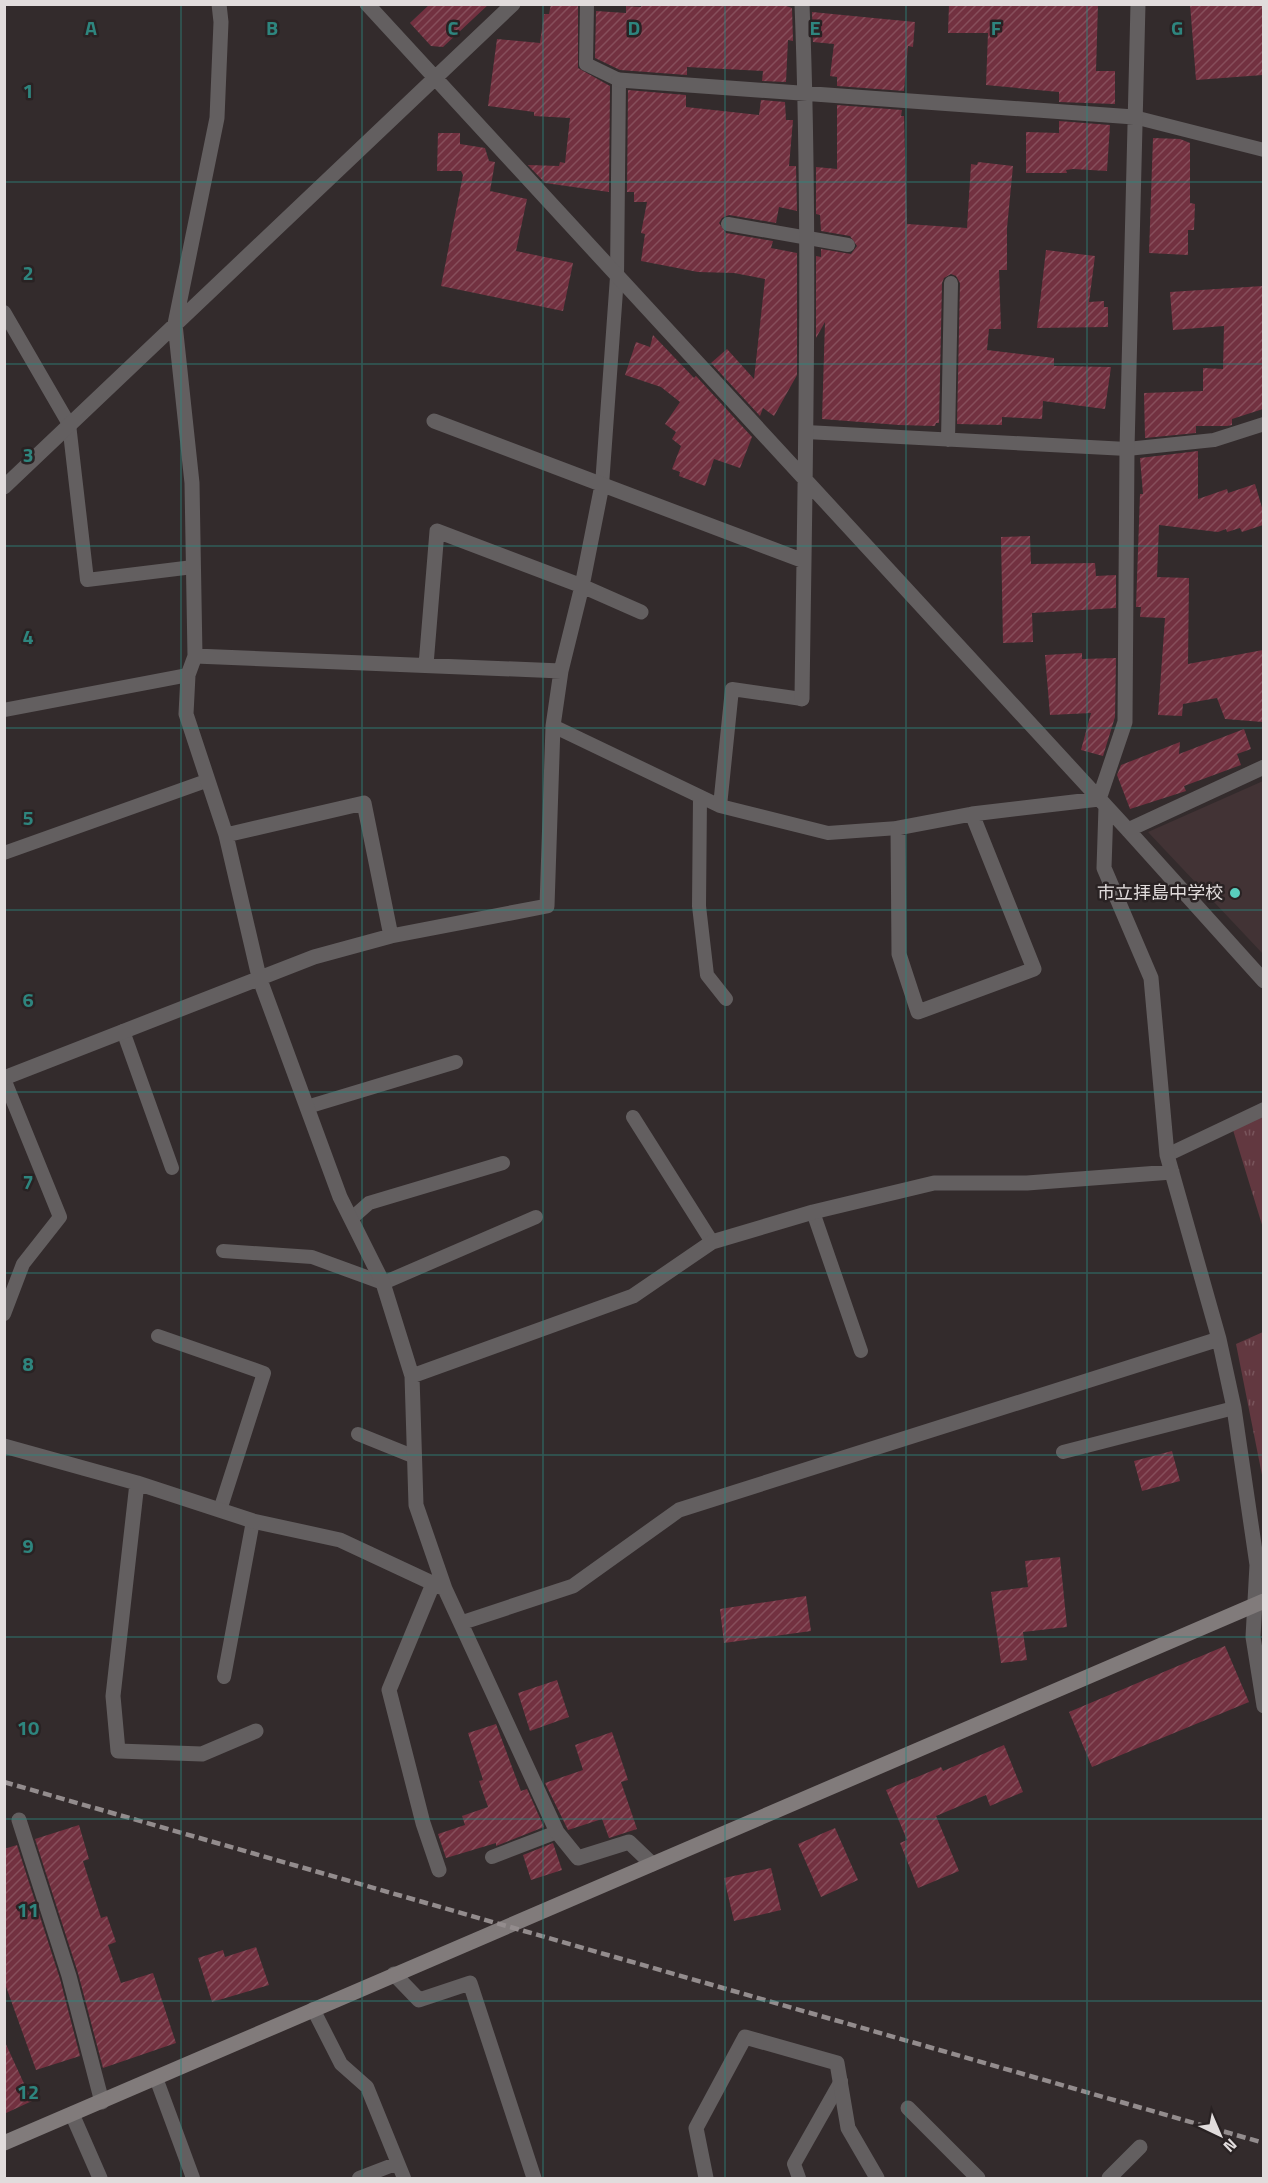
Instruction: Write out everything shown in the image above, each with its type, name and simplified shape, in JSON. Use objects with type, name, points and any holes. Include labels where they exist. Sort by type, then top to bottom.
[{"type":"street","points":[[219,4],[221,22],[217,118],[175,324],[192,483],[195,656],[188,675],[186,714],[226,835],[259,977],[340,1197],[383,1283],[412,1376],[416,1505],[439,1586],[461,1623],[557,1832],[578,1858],[628,1842],[652,1864]]},
{"type":"street","points":[[367,4],[1128,830],[1263,981]]},
{"type":"street","points":[[4,487],[513,4]]},
{"type":"street","points":[[802,4],[806,237],[806,482],[802,699]]},
{"type":"street","points":[[1138,4],[1126,449],[1125,722],[1103,803],[1104,868],[1151,978],[1167,1155],[1219,1339],[1234,1408],[1257,1565],[1259,1603],[1253,1637],[1263,1706]]},
{"type":"street","points":[[619,80],[1134,117]]},
{"type":"street","points":[[434,421],[804,561]]},
{"type":"street","points":[[4,1078],[314,957],[391,936],[547,906],[553,726],[561,671],[582,586],[602,485]]},
{"type":"street","points":[[426,665],[437,531],[582,586],[641,612]]},
{"type":"street","points":[[195,656],[561,671]]},
{"type":"street","points":[[1128,830],[1263,767]]},
{"type":"street","points":[[226,835],[364,803],[391,936]]},
{"type":"street","points":[[972,814],[1034,969],[918,1012],[899,954],[898,828],[972,814],[1103,803]]},
{"type":"street","points":[[412,1376],[633,1296],[712,1242],[813,1212],[934,1183],[1026,1183],[1172,1172]]},
{"type":"street","points":[[461,1623],[573,1586],[679,1510],[1219,1339]]},
{"type":"street","points":[[4,1446],[137,1483],[253,1521],[340,1540],[439,1586]]},
{"type":"street","points":[[137,1483],[113,1696],[118,1751],[202,1754],[256,1731]]},
{"type":"street","points":[[439,1586],[389,1690],[423,1823],[439,1870]]},
{"type":"street","points":[[4,2143],[1259,1603]]},
{"type":"street","points":[[19,1820],[69,1976],[102,2102]]},
{"type":"street","points":[[394,1974],[419,2000],[470,1983],[534,2178]]},
{"type":"street","points":[[706,2178],[696,2128],[745,2037],[837,2063],[848,2128],[877,2178]]},
{"type":"street","points":[[908,2108],[978,2178]]},
{"type":"street","points":[[72,2114],[100,2178]]},
{"type":"street","points":[[1109,2178],[1140,2148]]},
{"type":"lane","points":[[587,4],[586,64],[619,80],[617,278],[602,485]]},
{"type":"lane","points":[[1134,117],[1263,150]]},
{"type":"lane","points":[[728,224],[848,245]]},
{"type":"lane","points":[[948,440],[951,283]]},
{"type":"lane","points":[[4,312],[69,424],[87,580],[193,567]]},
{"type":"lane","points":[[806,432],[1126,449],[1214,440],[1263,424]]},
{"type":"lane","points":[[4,710],[188,675]]},
{"type":"lane","points":[[720,806],[732,689],[802,699]]},
{"type":"lane","points":[[553,726],[720,806],[828,833],[898,828]]},
{"type":"lane","points":[[4,853],[206,780]]},
{"type":"lane","points":[[700,797],[699,906],[707,975],[726,999]]},
{"type":"lane","points":[[123,1031],[172,1168]]},
{"type":"lane","points":[[307,1107],[456,1062]]},
{"type":"lane","points":[[4,1078],[60,1217],[23,1264],[4,1314]]},
{"type":"lane","points":[[1167,1155],[1263,1109]]},
{"type":"lane","points":[[633,1117],[712,1242]]},
{"type":"lane","points":[[352,1218],[369,1203],[503,1163]]},
{"type":"lane","points":[[813,1212],[861,1351]]},
{"type":"lane","points":[[223,1251],[312,1257],[383,1283],[536,1217]]},
{"type":"lane","points":[[158,1336],[264,1373],[220,1510]]},
{"type":"lane","points":[[1063,1452],[1234,1408]]},
{"type":"lane","points":[[358,1434],[415,1456]]},
{"type":"lane","points":[[224,1677],[253,1521]]},
{"type":"lane","points":[[492,1857],[557,1832]]},
{"type":"lane","points":[[313,2010],[341,2064],[367,2087],[404,2178]]},
{"type":"lane","points":[[156,2078],[193,2178]]},
{"type":"lane","points":[[799,2178],[794,2164],[841,2080]]},
{"type":"lane","points":[[358,2178],[398,2163]]},
{"type":"shaded area","name":"市立拝島中学校","points":[[1263,781],[1263,954],[1148,832]]},
{"type":"green space","points":[[1263,1114],[1263,1228],[1233,1130]]},
{"type":"green space","points":[[1263,1332],[1263,1480],[1236,1344]]},
{"type":"building","points":[[430,4],[489,4],[443,47],[431,46],[410,23]]},
{"type":"building","points":[[551,4],[578,4],[578,68],[610,86],[609,192],[545,183],[528,165],[559,166],[560,162],[565,163],[570,118],[534,116],[534,112],[488,106],[497,39],[540,43],[544,14],[549,14]]},
{"type":"building","points":[[641,4],[781,4],[792,8],[793,41],[788,40],[786,82],[762,81],[763,71],[687,67],[687,75],[620,70],[595,58],[596,11],[626,13],[626,6],[641,7]]},
{"type":"building","points":[[949,4],[1098,4],[1096,71],[1115,71],[1115,104],[1059,102],[1059,92],[986,85],[988,33],[948,33]]},
{"type":"building","points":[[1190,4],[1263,4],[1263,75],[1196,80]]},
{"type":"building","points":[[812,12],[915,22],[913,47],[908,46],[904,91],[837,86],[837,77],[830,76],[834,44],[813,42]]},
{"type":"building","points":[[628,90],[686,95],[686,107],[759,115],[761,100],[785,102],[786,120],[793,120],[789,166],[796,166],[797,211],[779,207],[776,223],[729,215],[722,218],[719,223],[726,233],[773,241],[771,248],[797,253],[797,375],[774,416],[763,408],[760,416],[711,363],[727,349],[754,379],[765,279],[734,273],[698,272],[641,261],[645,234],[641,233],[647,202],[634,202],[634,192],[627,192]]},
{"type":"building","points":[[837,105],[902,110],[907,224],[967,228],[971,164],[977,165],[978,162],[1013,166],[1007,228],[1007,270],[999,270],[1001,329],[989,329],[987,350],[1054,358],[1054,366],[1111,367],[1105,409],[1043,401],[1042,419],[1002,417],[1002,425],[957,424],[960,283],[956,276],[951,274],[944,278],[942,283],[939,423],[935,426],[899,425],[822,419],[825,322],[816,338],[816,256],[821,257],[821,249],[851,254],[857,246],[850,236],[821,231],[820,215],[816,214],[816,167],[837,169]]},
{"type":"building","points":[[1059,121],[1110,125],[1107,171],[1073,169],[1066,170],[1067,173],[1026,173],[1026,132],[1059,133]]},
{"type":"building","points":[[438,133],[460,133],[460,144],[485,148],[489,161],[495,162],[490,191],[527,199],[516,251],[573,263],[563,311],[441,286],[463,175],[461,171],[437,171]]},
{"type":"building","points":[[1153,138],[1180,139],[1190,143],[1190,203],[1195,204],[1194,230],[1188,230],[1188,255],[1149,253]]},
{"type":"building","points":[[1046,250],[1095,256],[1089,302],[1104,301],[1104,307],[1108,307],[1108,327],[1037,328]]},
{"type":"building","points":[[1263,286],[1263,409],[1232,419],[1232,425],[1196,426],[1196,433],[1145,438],[1144,393],[1203,391],[1203,368],[1223,369],[1224,326],[1173,330],[1170,292]]},
{"type":"building","points":[[653,335],[694,378],[696,376],[752,437],[740,468],[714,459],[705,486],[679,476],[680,472],[672,469],[681,446],[672,439],[676,432],[665,424],[680,402],[661,387],[625,375],[636,342],[650,347]]},
{"type":"building","points":[[1198,451],[1198,499],[1227,489],[1228,493],[1255,484],[1263,511],[1263,525],[1242,532],[1240,528],[1218,532],[1159,525],[1157,577],[1189,578],[1188,664],[1263,650],[1263,722],[1225,719],[1217,698],[1183,704],[1182,716],[1158,715],[1165,618],[1140,617],[1141,607],[1136,607],[1140,494],[1143,494],[1140,458]]},
{"type":"building","points":[[1030,536],[1031,564],[1095,563],[1096,576],[1116,575],[1116,608],[1032,613],[1033,642],[1003,643],[1001,537]]},
{"type":"building","points":[[1082,653],[1082,659],[1116,658],[1115,717],[1103,756],[1081,750],[1091,713],[1050,715],[1045,655]]},
{"type":"building","points":[[1244,729],[1251,749],[1237,754],[1241,765],[1184,786],[1186,791],[1130,809],[1117,775],[1121,765],[1180,742],[1179,754]]},
{"type":"building","points":[[1172,1451],[1180,1481],[1142,1491],[1134,1461]]},
{"type":"building","points":[[1060,1557],[1067,1627],[1023,1632],[1027,1660],[1001,1663],[991,1592],[1028,1587],[1025,1561]]},
{"type":"building","points":[[806,1596],[811,1631],[724,1643],[720,1609]]},
{"type":"building","points":[[1225,1646],[1249,1702],[1092,1767],[1069,1712]]},
{"type":"building","points":[[557,1680],[569,1717],[530,1731],[518,1693]]},
{"type":"building","points":[[496,1724],[521,1791],[527,1789],[544,1827],[496,1846],[496,1843],[446,1858],[438,1834],[465,1825],[462,1816],[488,1807],[479,1781],[483,1780],[468,1733]]},
{"type":"building","points":[[612,1732],[628,1780],[621,1782],[637,1829],[609,1838],[602,1819],[568,1830],[545,1783],[583,1770],[575,1745]]},
{"type":"building","points":[[1004,1745],[1023,1792],[990,1806],[986,1795],[936,1816],[959,1871],[918,1888],[900,1843],[907,1840],[886,1790],[941,1767],[943,1771]]},
{"type":"building","points":[[79,1825],[89,1859],[83,1861],[101,1918],[107,1916],[116,1942],[108,1945],[121,1983],[153,1973],[176,2043],[103,2068],[78,1973],[35,1839]]},
{"type":"building","points":[[835,1828],[858,1880],[821,1897],[798,1844]]},
{"type":"building","points":[[553,1843],[562,1870],[531,1880],[523,1855]]},
{"type":"building","points":[[17,1845],[60,1979],[80,2056],[36,2070],[4,1981],[4,1849]]},
{"type":"building","points":[[771,1868],[781,1910],[734,1921],[724,1878]]},
{"type":"building","points":[[256,1947],[269,1985],[212,2002],[198,1958],[223,1950],[225,1957]]},
{"type":"building","points":[[4,2040],[32,2101],[4,2114]]},
{"type":"railway","points":[[4,1782],[1264,2143]]},
{"type":"place","name":"市立拝島中学校","points":[[1235,893]]}]
